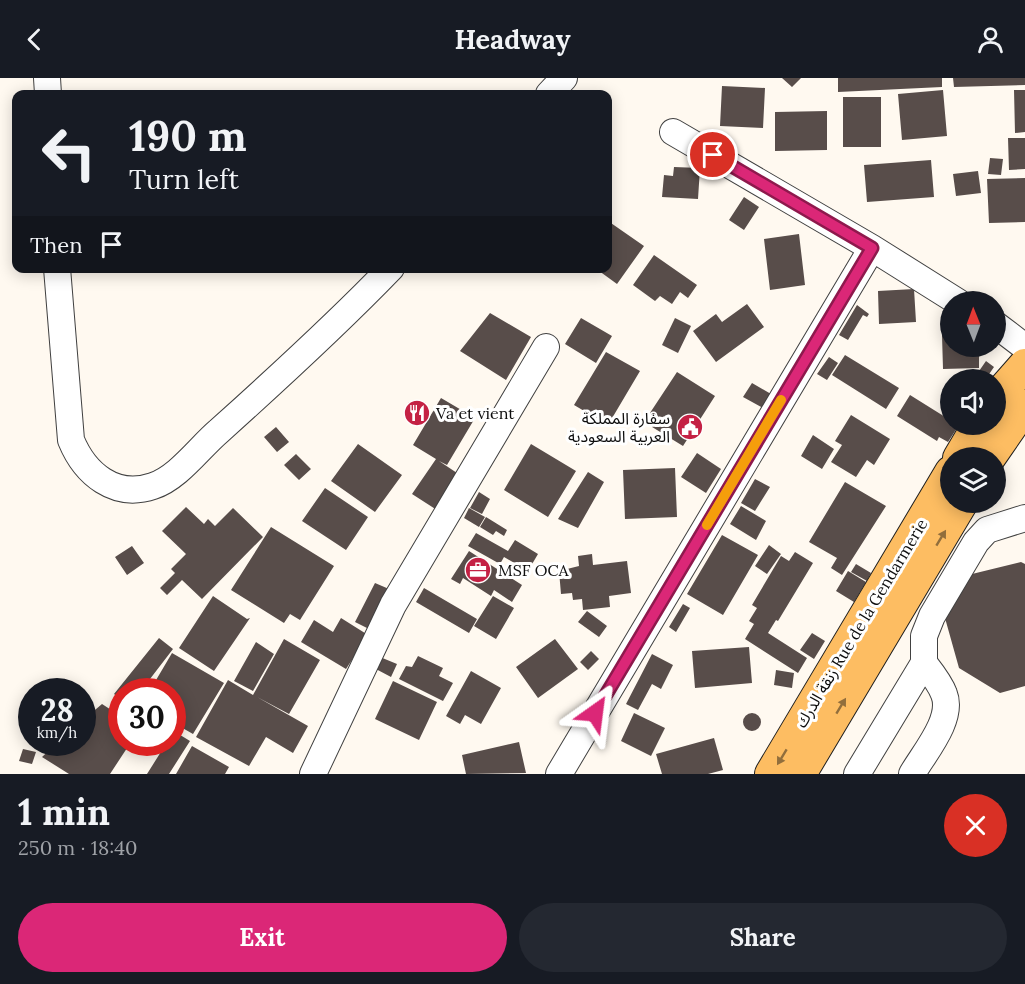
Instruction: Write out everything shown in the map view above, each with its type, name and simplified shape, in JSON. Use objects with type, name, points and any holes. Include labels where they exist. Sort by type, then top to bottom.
[{"type":"main road","points":[[994,447],[1012,407],[1025,365]]},
{"type":"main road","name":"زنقة الدرك Rue de la Gendarmerie","points":[[771,774],[940,490]]},
{"type":"main road","name":"زنقة الدرك Rue de la Gendarmerie","points":[[800,774],[955,513]]},
{"type":"street","points":[[553,90],[564,78]]},
{"type":"street","points":[[673,132],[872,248],[940,291]]},
{"type":"street","points":[[559,774],[872,248]]},
{"type":"street","points":[[57,273],[71,440],[82,462],[97,478],[118,488],[130,489],[142,489],[165,481],[303,355],[386,273]]},
{"type":"street","points":[[1006,333],[1025,347]]},
{"type":"street","points":[[313,774],[393,605],[546,347]]},
{"type":"street","points":[[857,774],[924,663],[924,636],[932,616],[976,543],[987,530],[1025,518]]},
{"type":"street","points":[[912,774],[940,727],[947,706],[944,693],[924,663]]},
{"type":"building","points":[[782,78],[801,78],[792,87]]},
{"type":"building","points":[[838,78],[942,78],[942,87],[838,92]]},
{"type":"building","points":[[953,78],[1025,78],[1025,85],[954,87]]},
{"type":"building","points":[[722,86],[765,88],[763,128],[720,126]]},
{"type":"building","points":[[943,90],[947,136],[902,140],[898,94]]},
{"type":"building","points":[[1014,90],[1025,90],[1025,132],[1015,133]]},
{"type":"building","points":[[843,97],[881,97],[881,147],[843,147]]},
{"type":"building","points":[[827,111],[827,150],[775,151],[775,112]]},
{"type":"building","points":[[1008,138],[1025,138],[1025,169],[1009,170]]},
{"type":"building","points":[[990,158],[1003,159],[1001,175],[988,174]]},
{"type":"building","points":[[931,160],[934,197],[867,202],[864,165]]},
{"type":"building","points":[[674,167],[700,168],[698,199],[662,197],[664,175],[673,176]]},
{"type":"building","points":[[978,171],[981,193],[956,196],[953,174]]},
{"type":"building","points":[[1025,178],[1025,222],[989,223],[987,179]]},
{"type":"building","points":[[744,197],[759,207],[744,230],[729,220]]},
{"type":"building","points":[[612,224],[644,246],[617,284],[602,273],[612,273]]},
{"type":"building","points":[[799,234],[805,285],[770,290],[764,239]]},
{"type":"building","points":[[654,255],[697,285],[688,298],[680,292],[672,304],[660,296],[655,301],[633,285]]},
{"type":"building","points":[[914,289],[916,322],[879,324],[878,291]]},
{"type":"building","points":[[747,304],[764,327],[716,362],[693,331],[716,314],[722,322]]},
{"type":"building","points":[[857,305],[869,314],[867,317],[863,315],[848,340],[839,335]]},
{"type":"building","points":[[490,313],[531,337],[506,380],[460,351]]},
{"type":"building","points":[[581,318],[612,336],[596,363],[565,344]]},
{"type":"building","points":[[675,318],[691,326],[678,353],[662,345]]},
{"type":"building","points":[[606,352],[640,371],[608,425],[574,405]]},
{"type":"building","points":[[845,355],[899,388],[886,409],[832,375]]},
{"type":"building","points":[[829,357],[838,363],[827,380],[817,374]]},
{"type":"building","points":[[943,357],[979,357],[979,368],[943,369]]},
{"type":"building","points":[[986,361],[994,367],[993,369],[980,369]]},
{"type":"building","points":[[677,372],[715,396],[683,446],[644,422]]},
{"type":"building","points":[[752,383],[771,394],[763,408],[743,397]]},
{"type":"building","points":[[910,395],[940,414],[940,435],[952,435],[948,442],[939,437],[937,441],[897,416]]},
{"type":"building","points":[[441,398],[475,418],[447,465],[439,461],[463,477],[440,512],[412,494],[436,459],[413,445]]},
{"type":"building","points":[[851,415],[890,439],[874,465],[867,460],[856,477],[831,462],[842,445],[835,441]]},
{"type":"building","points":[[276,427],[289,442],[277,452],[264,437]]},
{"type":"building","points":[[813,435],[834,449],[822,469],[801,456]]},
{"type":"building","points":[[358,444],[402,475],[375,512],[331,481]]},
{"type":"building","points":[[531,444],[576,471],[548,517],[504,490]]},
{"type":"building","points":[[697,453],[721,469],[706,493],[681,477]]},
{"type":"building","points":[[296,454],[311,469],[299,480],[284,465]]},
{"type":"building","points":[[675,468],[677,517],[625,519],[623,470]]},
{"type":"building","points":[[588,472],[604,482],[578,528],[558,519]]},
{"type":"building","points":[[755,479],[770,487],[755,511],[741,503]]},
{"type":"building","points":[[845,482],[886,506],[842,575],[831,568],[837,558],[809,542]]},
{"type":"building","points":[[325,488],[368,517],[346,550],[302,521]]},
{"type":"building","points":[[479,492],[490,499],[482,514],[470,508]]},
{"type":"building","points":[[741,506],[766,521],[756,540],[730,524]]},
{"type":"building","points":[[186,507],[204,524],[208,519],[215,526],[233,508],[263,537],[202,599],[182,580],[167,595],[160,588],[175,573],[171,569],[186,554],[162,531]]},
{"type":"building","points":[[469,508],[485,517],[479,527],[464,518]]},
{"type":"building","points":[[486,517],[507,530],[504,536],[496,531],[493,535],[480,527]]},
{"type":"building","points":[[271,527],[334,566],[300,620],[290,614],[284,623],[231,590]]},
{"type":"building","points":[[476,533],[508,551],[515,540],[538,554],[528,571],[504,557],[500,564],[468,546]]},
{"type":"building","points":[[722,535],[758,555],[723,615],[687,594]]},
{"type":"building","points":[[769,545],[781,554],[767,574],[755,566]]},
{"type":"building","points":[[132,546],[144,563],[127,575],[115,557]]},
{"type":"building","points":[[469,551],[522,585],[512,602],[494,590],[491,596],[463,578],[460,584],[451,579]]},
{"type":"building","points":[[795,552],[813,563],[778,621],[776,620],[768,633],[807,658],[798,673],[745,639],[754,624],[749,621],[757,608],[752,605],[781,556],[789,561]]},
{"type":"building","points":[[592,554],[593,565],[627,561],[631,593],[609,596],[610,607],[583,610],[582,599],[573,600],[572,593],[561,594],[559,571],[579,566],[578,556]]},
{"type":"building","points":[[1021,562],[1025,564],[1025,686],[1000,693],[959,668],[945,618],[972,574]]},
{"type":"building","points":[[856,564],[871,573],[867,581],[851,572]]},
{"type":"building","points":[[848,571],[866,582],[854,602],[836,591]]},
{"type":"building","points":[[375,583],[389,589],[369,629],[355,622]]},
{"type":"building","points":[[424,588],[477,619],[469,633],[416,602]]},
{"type":"building","points":[[213,596],[247,619],[250,618],[214,671],[179,648]]},
{"type":"building","points":[[493,596],[514,608],[496,639],[474,626]]},
{"type":"building","points":[[683,604],[690,608],[676,632],[669,627]]},
{"type":"building","points":[[587,611],[607,626],[599,637],[578,622]]},
{"type":"building","points":[[341,618],[368,635],[346,669],[301,642],[314,620],[333,632]]},
{"type":"building","points":[[812,633],[825,641],[814,659],[800,650]]},
{"type":"building","points":[[159,638],[173,649],[151,678],[127,678]]},
{"type":"building","points":[[284,639],[320,660],[289,714],[257,697],[308,726],[293,753],[266,737],[249,766],[196,737],[228,680],[253,695]]},
{"type":"building","points":[[555,639],[578,669],[538,698],[516,667]]},
{"type":"building","points":[[256,642],[274,654],[253,691],[234,681]]},
{"type":"building","points":[[749,647],[752,683],[695,688],[692,651]]},
{"type":"building","points":[[591,651],[599,659],[588,670],[580,662]]},
{"type":"building","points":[[172,653],[224,683],[193,734],[186,730],[186,678],[157,678]]},
{"type":"building","points":[[652,654],[673,665],[661,689],[652,684],[638,710],[626,704]]},
{"type":"building","points":[[418,656],[443,668],[439,676],[453,683],[443,701],[399,679],[406,666],[412,667]]},
{"type":"building","points":[[380,657],[397,664],[391,677],[374,668]]},
{"type":"building","points":[[776,670],[794,673],[792,688],[774,685]]},
{"type":"building","points":[[471,671],[501,688],[481,724],[465,715],[460,724],[446,716]]},
{"type":"building","points":[[393,681],[437,702],[419,740],[375,719]]},
{"type":"building","points":[[102,704],[108,708],[108,756],[122,756],[110,774],[69,774],[42,757],[96,756],[96,709]]},
{"type":"building","points":[[634,713],[665,728],[651,756],[621,741]]},
{"type":"building","points":[[752,713],[758,716],[761,722],[758,728],[752,731],[746,728],[743,722],[746,716]]},
{"type":"building","points":[[714,738],[723,770],[708,774],[662,774],[656,754]]},
{"type":"building","points":[[519,742],[526,773],[466,774],[462,755]]},
{"type":"building","points":[[192,746],[229,767],[225,774],[176,774]]},
{"type":"building","points":[[21,756],[35,756],[32,764],[19,761]]},
{"type":"building","points":[[158,756],[180,756],[169,774],[147,774]]},
{"type":"slow traffic","points":[[707,525],[781,400]]},
{"type":"place","name":"Va et vient","points":[[417,413]]},
{"type":"place","name":"سفارة المملكة العربية السعودية","points":[[690,427]]},
{"type":"place","name":"MSF OCA","points":[[478,570]]},
{"type":"route","points":[[595,713],[872,248],[713,155]]}]
